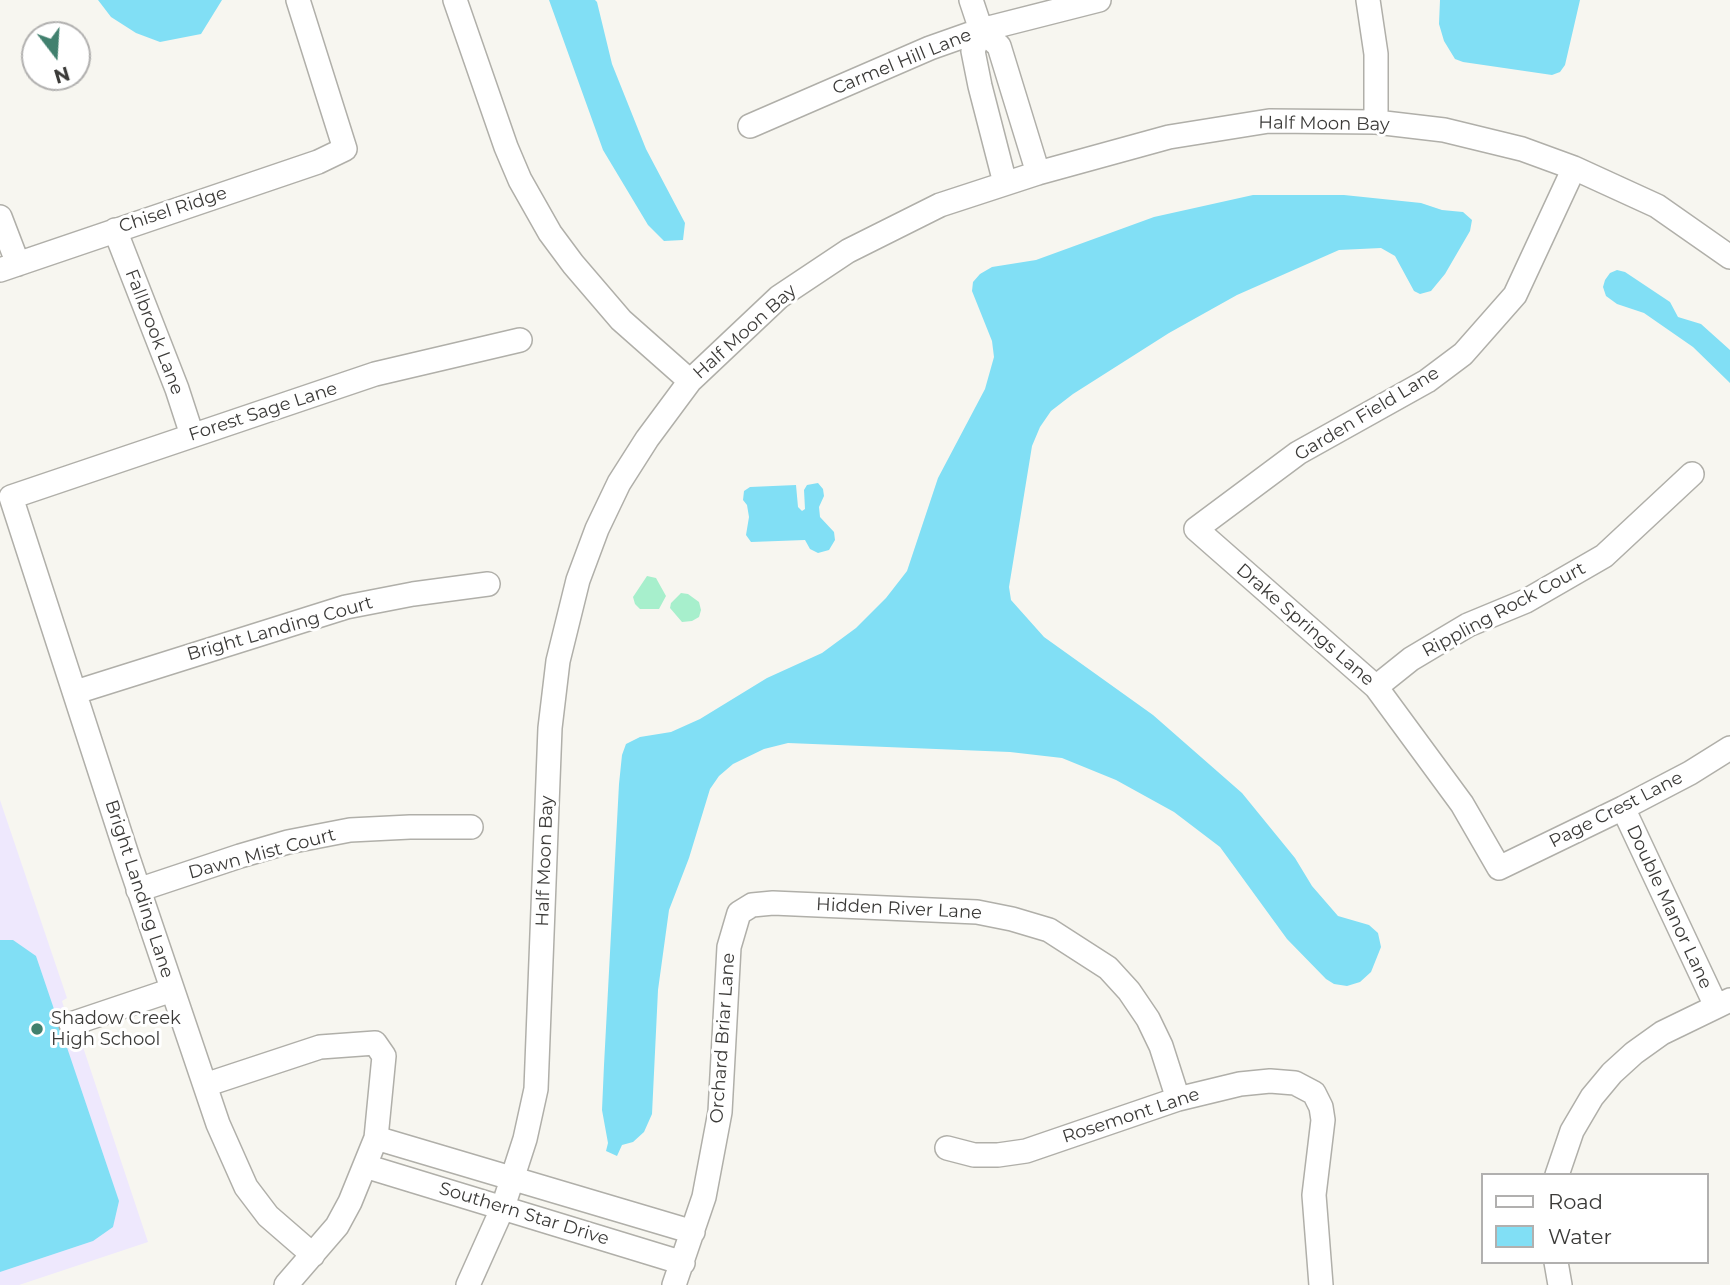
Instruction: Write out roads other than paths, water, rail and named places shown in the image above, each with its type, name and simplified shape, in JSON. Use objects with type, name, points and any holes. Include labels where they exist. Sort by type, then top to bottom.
[{"type":"street","name":"Chisel Ridge","points":[[9,267],[318,162],[345,149],[298,0]]},
{"type":"street","points":[[455,0],[506,147],[520,180],[550,233],[621,320],[690,380]]},
{"type":"street","points":[[971,0],[981,30],[999,46],[1038,173]]},
{"type":"street","name":"Carmel Hill Lane","points":[[750,126],[930,48],[981,30],[1099,0]]},
{"type":"street","points":[[1368,0],[1376,54],[1376,122]]},
{"type":"street","points":[[981,30],[973,51],[1005,183]]},
{"type":"street","name":"Half Moon Bay","points":[[468,1285],[503,1207],[525,1139],[536,1090],[550,728],[558,661],[566,619],[578,580],[597,529],[619,483],[647,439],[690,380],[779,297],[848,251],[940,205],[1038,173],[1169,137],[1269,121],[1376,122],[1444,130],[1522,149],[1574,168],[1657,206],[1730,257]]},
{"type":"street","name":"Garden Field Lane","points":[[1196,529],[1298,453],[1427,381],[1463,354],[1515,295],[1574,168]]},
{"type":"street","points":[[0,217],[9,267]]},
{"type":"street","name":"Fallbrook Lane","points":[[115,230],[177,389],[192,435]]},
{"type":"street","name":"Forest Sage Lane","points":[[11,497],[375,374],[520,340]]},
{"type":"street","name":"Rippling Rock Court","points":[[1377,687],[1411,659],[1468,625],[1526,601],[1604,556],[1692,474]]},
{"type":"street","name":"Bright Landing Lane","points":[[11,497],[138,890],[233,1160],[246,1186],[268,1216],[313,1255]]},
{"type":"street","name":"Drake Springs Lane","points":[[1196,529],[1377,687],[1462,804],[1499,868]]},
{"type":"street","name":"Bright Landing Court","points":[[76,692],[346,607],[413,594],[488,584]]},
{"type":"street","name":"Page Crest Lane","points":[[1499,868],[1623,808],[1690,773],[1730,748]]},
{"type":"street","name":"Double Manor Lane","points":[[1623,808],[1723,1003]]},
{"type":"street","name":"Dawn Mist Court","points":[[138,890],[288,842],[350,830],[471,828]]},
{"type":"street","name":"Hidden River Lane","points":[[739,913],[752,905],[773,903],[977,912],[1049,930],[1108,968],[1129,991],[1153,1028],[1178,1099]]},
{"type":"street","name":"Orchard Briar Lane","points":[[674,1285],[704,1197],[720,1112],[729,947],[739,913]]},
{"type":"street","points":[[71,1024],[172,990]]},
{"type":"street","points":[[1558,1173],[1572,1131],[1592,1097],[1612,1073],[1662,1032],[1723,1003]]},
{"type":"street","points":[[205,1085],[320,1047],[374,1044],[384,1056],[376,1138],[350,1202],[337,1226],[286,1285]]},
{"type":"street","name":"Rosemont Lane","points":[[947,1149],[974,1155],[1026,1151],[1178,1099],[1240,1084],[1270,1081],[1296,1083],[1314,1093],[1324,1120],[1314,1195],[1318,1284]]},
{"type":"street","name":"Southern Star Drive","points":[[376,1138],[693,1232]]},
{"type":"street","name":"Southern Star Drive","points":[[365,1166],[683,1263]]},
{"type":"street","points":[[1556,1264],[1560,1285]]},
{"type":"water","points":[[98,0],[222,0],[201,34],[160,42],[136,33],[111,17]]},
{"type":"water","points":[[549,0],[597,2],[612,64],[646,149],[685,223],[683,240],[664,241],[648,225],[603,150]]},
{"type":"water","points":[[1440,0],[1580,0],[1565,65],[1560,72],[1552,75],[1455,59],[1444,41],[1439,24]]},
{"type":"water","points":[[1253,195],[1344,195],[1421,203],[1442,210],[1463,212],[1472,220],[1470,231],[1445,274],[1431,291],[1420,294],[1414,291],[1395,256],[1381,248],[1339,250],[1237,295],[1169,333],[1051,411],[1032,446],[1009,587],[1011,600],[1044,637],[1153,715],[1242,793],[1338,916],[1369,925],[1378,933],[1381,947],[1371,972],[1360,982],[1347,986],[1334,984],[1326,979],[1287,939],[1220,847],[1174,812],[1116,780],[1062,758],[1010,752],[788,743],[764,749],[733,764],[719,776],[710,789],[689,858],[669,910],[658,990],[652,1114],[644,1132],[633,1142],[622,1145],[617,1156],[606,1151],[608,1143],[602,1110],[604,1065],[619,784],[626,744],[640,737],[671,732],[700,719],[767,678],[822,653],[856,628],[886,598],[907,571],[938,478],[985,389],[994,357],[992,341],[972,291],[973,282],[980,274],[992,267],[1036,260],[1154,217]]},
{"type":"water","points":[[1617,270],[1625,272],[1670,302],[1678,317],[1701,324],[1730,350],[1730,383],[1693,347],[1644,313],[1617,304],[1606,296],[1603,287],[1605,280],[1610,273]]},
{"type":"water","points":[[818,483],[824,496],[819,507],[820,517],[834,532],[835,540],[829,550],[818,553],[810,549],[805,540],[751,542],[746,535],[749,517],[747,505],[743,500],[744,491],[750,487],[796,485],[798,507],[802,511],[805,509],[804,490],[807,485]]},
{"type":"water","name":"Shadow Creek High School","points":[[0,940],[13,940],[36,956],[119,1201],[113,1227],[93,1241],[0,1272]]},
{"type":"place","name":"Shadow Creek High School","points":[[37,1029]]}]
